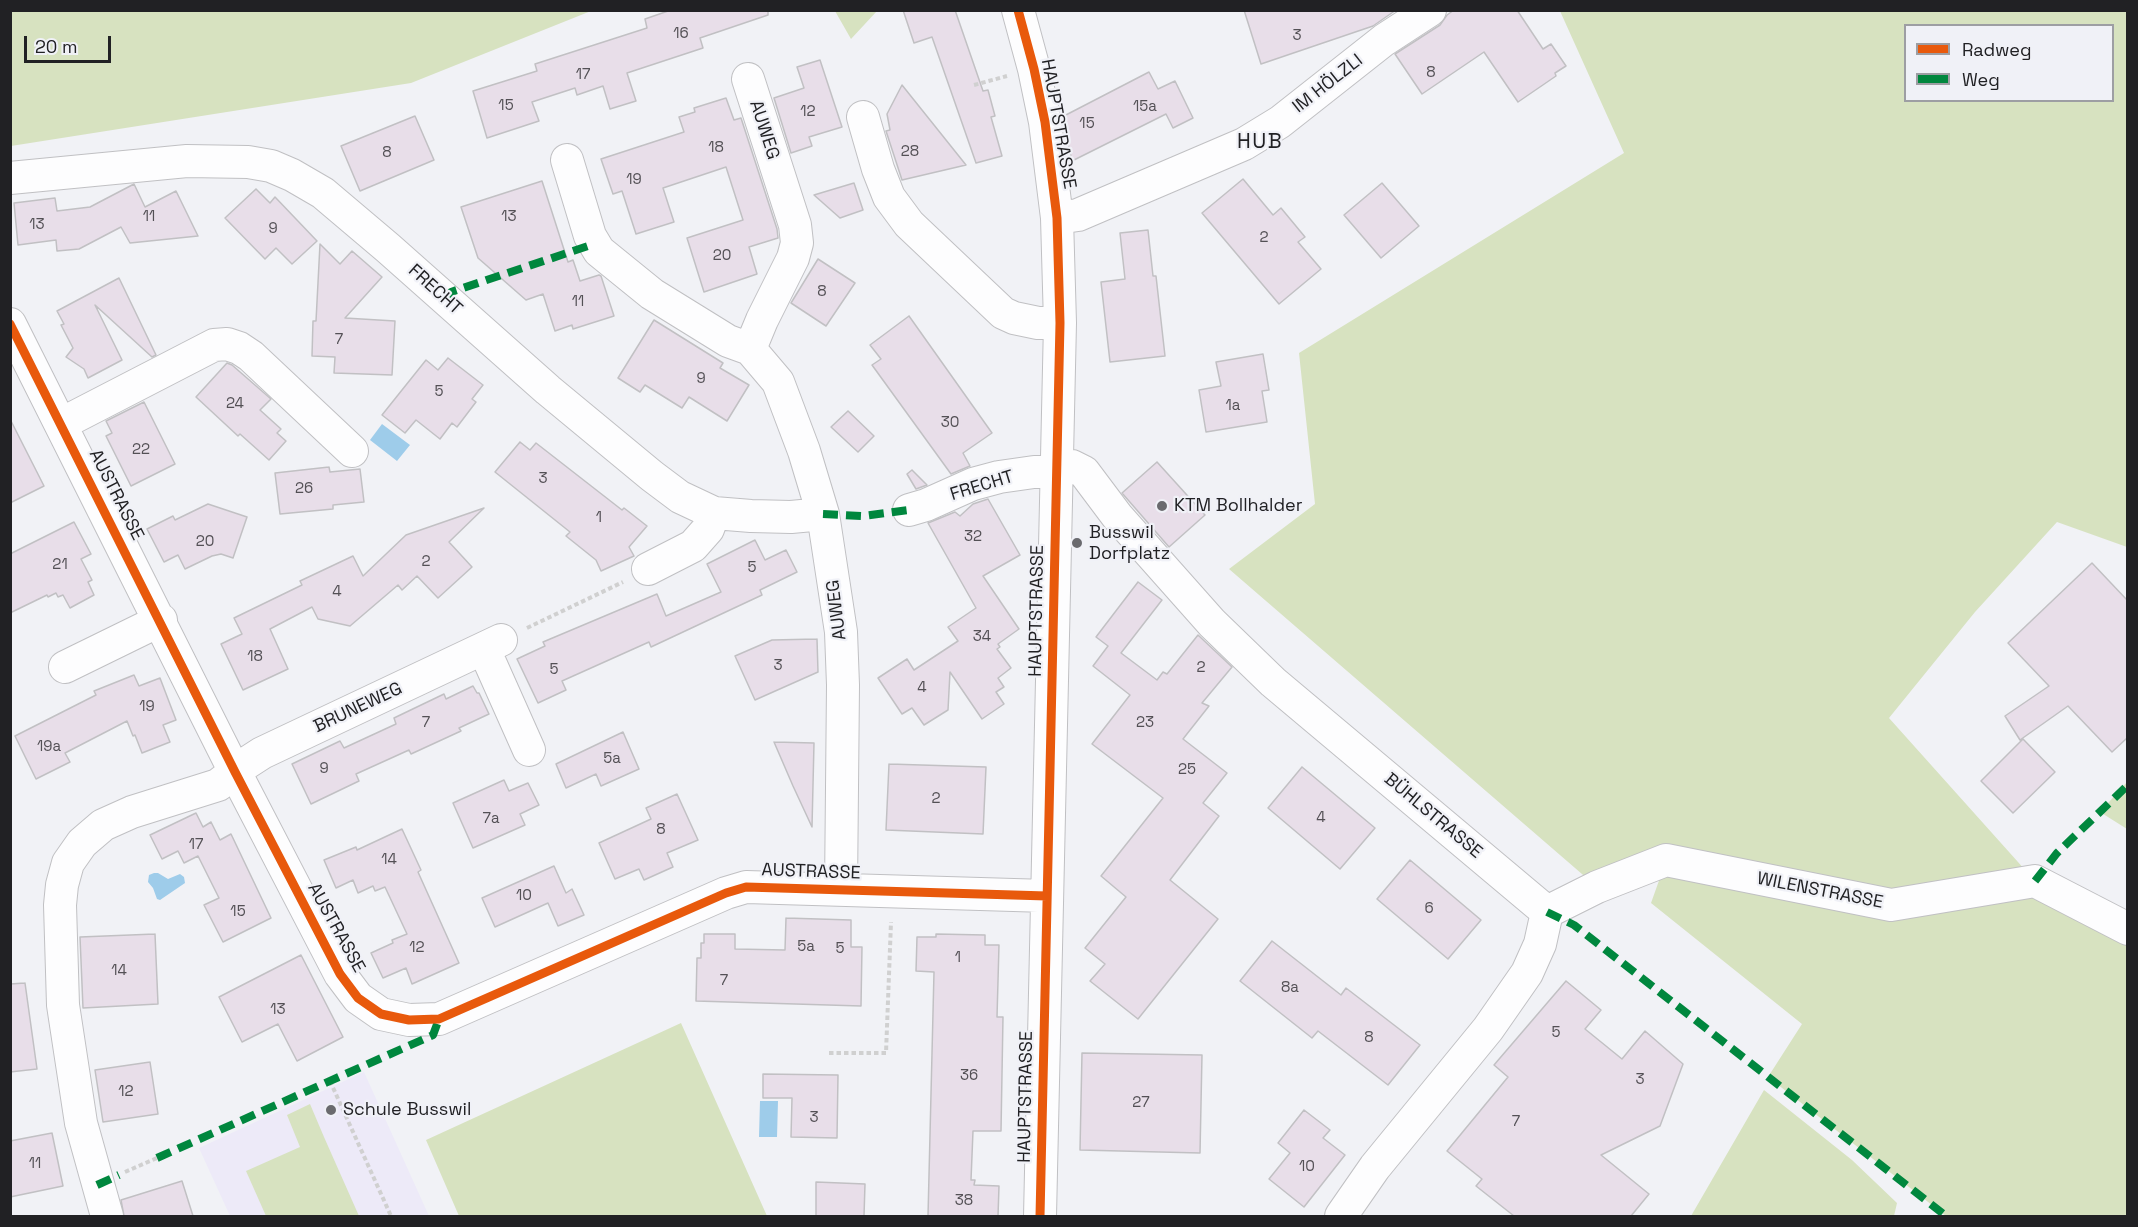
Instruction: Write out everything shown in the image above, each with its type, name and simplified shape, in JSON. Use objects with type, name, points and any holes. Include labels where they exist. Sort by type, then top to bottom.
[{"type":"street","name":"HAUPTSTRASSE","points":[[1018,10],[1045,122],[1057,218],[1060,323],[1040,1216]]},
{"type":"street","name":"IM HÖLZLI","points":[[1057,218],[1078,215],[1244,144],[1280,122],[1384,40],[1430,10]]},
{"type":"street","name":"AUWEG","points":[[748,79],[795,225],[797,243],[793,258],[750,349]]},
{"type":"street","points":[[863,117],[878,170],[889,197],[909,224],[1003,313],[1038,323],[1060,323]]},
{"type":"street","name":"AUWEG","points":[[567,160],[590,236],[599,251],[652,294],[728,341],[750,349],[778,382],[804,451],[823,514],[841,632],[843,686],[841,890]]},
{"type":"street","name":"FRECHT","points":[[10,178],[187,161],[248,162],[271,166],[292,175],[331,200],[548,390],[680,497],[714,513],[791,517],[823,514]]},
{"type":"street","name":"AUSTRASSE","points":[[10,324],[235,772],[340,975],[358,998],[381,1014],[410,1020],[439,1019],[736,890],[763,886],[1047,896]]},
{"type":"street","points":[[61,424],[214,345],[227,344],[251,356],[352,451]]},
{"type":"street","name":"BÜHLSTRASSE","points":[[1058,469],[1072,466],[1084,472],[1117,516],[1212,623],[1273,682],[1547,912]]},
{"type":"street","name":"FRECHT","points":[[909,510],[973,484],[999,477],[1058,469]]},
{"type":"street","points":[[648,570],[693,546],[708,529],[714,513]]},
{"type":"street","points":[[65,667],[160,620]]},
{"type":"street","points":[[492,644],[529,750]]},
{"type":"street","name":"BRUNEWEG","points":[[106,1216],[81,1123],[63,1005],[60,905],[68,863],[82,843],[103,825],[132,812],[218,785],[262,753],[492,644]]},
{"type":"street","name":"WILENSTRASSE","points":[[1547,912],[1598,887],[1666,860],[1891,905],[2036,881],[2127,929]]},
{"type":"street","points":[[1341,1216],[1375,1167],[1488,1029],[1527,973],[1540,944],[1547,912]]},
{"type":"path","points":[[974,85],[993,80]]},
{"type":"path","points":[[492,644],[648,570]]},
{"type":"path","points":[[830,1053],[886,1053],[892,891]]},
{"type":"path","points":[[330,1081],[390,1216]]},
{"type":"path","points":[[118,1175],[157,1158]]},
{"type":"shaded area","name":"Schule Busswil","points":[[364,1072],[429,1216],[230,1216],[199,1148]]},
{"type":"green space","points":[[11,10],[591,11],[411,83],[11,146]]},
{"type":"green space","points":[[835,11],[877,11],[851,39]]},
{"type":"green space","points":[[1560,11],[2127,11],[2127,547],[2057,522],[1975,612],[1889,718],[2035,881],[2127,929],[2127,1216],[1946,1216],[1768,1077],[1802,1024],[1651,903],[1666,861],[1597,887],[1229,569],[1315,504],[1299,353],[1624,153]]},
{"type":"green space","points":[[2127,782],[2127,829],[2100,812]]},
{"type":"green space","points":[[681,1023],[767,1216],[459,1216],[426,1140]]},
{"type":"green space","points":[[1764,1090],[1852,1160],[1897,1203],[1894,1216],[1691,1216]]},
{"type":"green space","points":[[310,1104],[359,1216],[266,1216],[246,1171],[300,1147],[287,1115]]},
{"type":"water","points":[[382,424],[410,445],[397,461],[370,440]]},
{"type":"water","points":[[154,873],[168,879],[180,874],[184,877],[185,883],[160,900],[157,899],[148,882],[149,875]]},
{"type":"water","points":[[760,1101],[778,1101],[777,1137],[759,1137]]},
{"type":"building","points":[[671,10],[768,10],[768,15],[700,38],[703,48],[627,73],[636,101],[610,109],[603,86],[577,95],[575,88],[532,102],[539,121],[487,138],[473,91],[537,71],[535,64],[647,28],[645,19]]},
{"type":"building","points":[[903,10],[955,10],[983,91],[988,90],[995,116],[991,117],[1002,156],[976,163],[932,37],[914,43]]},
{"type":"building","points":[[1244,10],[1396,10],[1373,26],[1261,64]]},
{"type":"building","points":[[1454,10],[1517,10],[1543,49],[1551,44],[1566,66],[1555,73],[1556,76],[1518,102],[1484,52],[1422,94],[1395,54],[1440,25]]},
{"type":"building","points":[[820,60],[842,127],[809,137],[812,146],[791,153],[774,98],[804,88],[797,67]]},
{"type":"building","points":[[1149,72],[1158,89],[1175,81],[1193,118],[1173,128],[1166,114],[1072,161],[1062,117]]},
{"type":"building","points":[[902,85],[966,165],[902,180],[886,131],[890,130],[887,114]]},
{"type":"building","points":[[726,98],[734,120],[741,118],[778,238],[749,247],[757,274],[704,292],[687,238],[743,220],[726,167],[663,188],[674,222],[636,234],[622,191],[613,194],[601,159],[684,132],[679,117],[695,112],[694,108]]},
{"type":"building","points":[[415,116],[434,160],[360,191],[341,146]]},
{"type":"building","points":[[1243,179],[1273,215],[1281,208],[1305,237],[1298,242],[1321,269],[1279,304],[1202,213]]},
{"type":"building","points":[[542,181],[568,262],[573,260],[580,281],[601,276],[614,316],[573,329],[572,325],[555,331],[543,294],[526,300],[478,258],[461,207]]},
{"type":"building","points":[[854,183],[863,210],[840,218],[814,195]]},
{"type":"building","points":[[1382,183],[1419,226],[1381,258],[1344,215]]},
{"type":"building","points":[[134,184],[145,207],[176,191],[198,236],[130,243],[121,227],[79,249],[57,251],[56,240],[18,245],[14,203],[55,198],[57,211],[90,207]]},
{"type":"building","points":[[256,189],[270,203],[275,197],[317,241],[292,264],[276,248],[265,259],[225,218]]},
{"type":"building","points":[[1148,230],[1165,356],[1110,362],[1101,282],[1125,279],[1120,233]]},
{"type":"building","points":[[320,244],[340,264],[352,251],[382,277],[345,318],[395,321],[392,375],[334,373],[335,357],[312,356]]},
{"type":"building","points":[[818,259],[855,283],[826,326],[791,303]]},
{"type":"building","points":[[119,278],[156,355],[152,357],[95,305],[122,360],[88,378],[84,369],[66,357],[73,348],[61,325],[64,324],[57,311]]},
{"type":"building","points":[[909,316],[992,433],[963,453],[970,466],[951,474],[872,365],[881,359],[870,345]]},
{"type":"building","points":[[654,320],[723,363],[720,368],[749,385],[727,421],[689,397],[682,408],[645,385],[640,392],[618,378]]},
{"type":"building","points":[[1263,354],[1269,390],[1262,391],[1267,422],[1206,432],[1199,390],[1221,386],[1216,362]]},
{"type":"building","points":[[448,358],[483,385],[472,399],[476,402],[457,427],[452,423],[440,439],[416,420],[405,433],[382,415],[426,360],[438,370]]},
{"type":"building","points":[[227,363],[271,399],[260,410],[281,429],[277,433],[286,441],[269,460],[240,434],[238,436],[196,397]]},
{"type":"building","points":[[144,402],[175,464],[131,486],[106,436],[112,433],[106,421]]},
{"type":"building","points":[[848,411],[874,436],[858,452],[831,427]]},
{"type":"building","points":[[10,419],[44,486],[10,503]]},
{"type":"building","points":[[520,442],[530,450],[536,443],[622,510],[624,508],[647,526],[629,547],[634,556],[601,571],[596,560],[566,536],[570,532],[495,472]]},
{"type":"building","name":"KTM Bollhalder","points":[[1157,462],[1205,515],[1169,547],[1122,493]]},
{"type":"building","points":[[329,467],[330,472],[360,469],[364,502],[333,505],[333,509],[280,514],[275,473]]},
{"type":"building","points":[[912,470],[927,485],[916,489],[907,474]]},
{"type":"building","points":[[988,499],[1020,555],[983,576],[1019,629],[998,644],[1000,647],[997,649],[1011,668],[998,678],[1004,687],[996,692],[1004,704],[982,719],[950,672],[948,710],[924,725],[912,708],[902,714],[878,678],[907,659],[914,670],[958,641],[948,627],[976,608],[928,523],[955,512],[960,516],[973,504]]},
{"type":"building","points":[[208,504],[247,517],[233,558],[221,554],[212,556],[185,569],[178,555],[164,562],[147,529],[173,516],[175,520]]},
{"type":"building","points":[[484,508],[449,542],[472,567],[438,598],[417,576],[402,590],[398,585],[350,626],[318,619],[312,607],[270,629],[288,669],[243,690],[221,644],[242,634],[234,618],[302,585],[300,581],[353,556],[363,576],[406,535]]},
{"type":"building","points":[[74,522],[91,554],[81,559],[92,580],[88,582],[94,595],[70,608],[63,595],[58,597],[56,593],[10,613],[10,554]]},
{"type":"building","points":[[755,540],[765,560],[786,550],[797,572],[760,590],[762,595],[651,647],[649,642],[562,681],[566,690],[538,703],[517,659],[545,646],[543,642],[657,594],[666,616],[721,592],[707,564]]},
{"type":"building","points":[[2092,563],[2127,600],[2127,738],[2112,752],[2068,706],[2020,740],[2005,716],[2049,686],[2008,643]]},
{"type":"building","points":[[1138,582],[1162,600],[1121,653],[1157,680],[1163,672],[1167,674],[1198,635],[1232,667],[1202,703],[1209,706],[1183,739],[1227,773],[1203,803],[1219,816],[1170,880],[1218,919],[1138,1019],[1090,981],[1105,964],[1085,948],[1126,897],[1101,876],[1163,798],[1092,744],[1130,695],[1093,666],[1108,646],[1096,637]]},
{"type":"building","points":[[817,639],[818,672],[755,700],[735,656],[772,640]]},
{"type":"building","points":[[134,675],[139,686],[160,678],[176,720],[163,725],[170,742],[142,753],[127,721],[65,753],[70,762],[36,779],[15,736],[96,695],[94,691]]},
{"type":"building","points":[[473,686],[489,714],[459,728],[461,731],[411,754],[409,750],[356,774],[359,781],[311,804],[292,764],[340,741],[344,748],[396,724],[394,718],[444,694],[446,699]]},
{"type":"building","points":[[623,732],[639,769],[601,786],[596,774],[566,788],[556,764]]},
{"type":"building","points":[[2023,739],[2055,772],[2013,813],[1981,781]]},
{"type":"building","points":[[774,742],[814,743],[812,827],[793,786]]},
{"type":"building","points":[[889,764],[986,767],[983,834],[886,830]]},
{"type":"building","points":[[1302,767],[1375,828],[1340,869],[1268,808]]},
{"type":"building","points":[[504,780],[509,791],[528,783],[539,805],[520,814],[525,825],[473,848],[453,803]]},
{"type":"building","points":[[677,794],[698,840],[667,853],[673,867],[644,880],[639,869],[615,879],[599,843],[651,819],[646,808]]},
{"type":"building","points":[[196,813],[203,827],[211,822],[220,840],[231,834],[271,918],[223,942],[204,905],[219,898],[198,856],[184,863],[178,851],[162,859],[150,835]]},
{"type":"building","points":[[402,829],[421,870],[418,872],[459,963],[412,984],[406,968],[383,978],[371,953],[407,934],[385,887],[375,891],[373,886],[358,893],[353,880],[336,888],[324,860],[356,847],[357,850]]},
{"type":"building","points":[[1410,860],[1481,920],[1448,959],[1377,899]]},
{"type":"building","points":[[554,866],[566,893],[572,889],[584,915],[558,926],[548,903],[495,927],[482,898]]},
{"type":"building","points":[[786,918],[851,920],[851,947],[862,947],[861,1006],[696,1001],[697,958],[701,958],[701,943],[704,943],[704,934],[735,934],[735,949],[785,950]]},
{"type":"building","points":[[155,934],[158,1004],[83,1008],[80,937]]},
{"type":"building","points":[[936,934],[985,935],[985,945],[999,945],[997,1017],[1003,1017],[1001,1131],[973,1131],[971,1180],[975,1180],[974,1185],[999,1186],[998,1216],[928,1216],[934,972],[916,971],[917,937],[936,937]]},
{"type":"building","points":[[1272,941],[1341,995],[1346,988],[1420,1045],[1388,1085],[1318,1031],[1312,1038],[1240,981]]},
{"type":"building","points":[[301,955],[343,1037],[297,1061],[278,1024],[242,1042],[219,997]]},
{"type":"building","points":[[1566,981],[1601,1010],[1585,1029],[1622,1059],[1645,1031],[1683,1064],[1660,1126],[1601,1155],[1649,1194],[1631,1216],[1514,1216],[1476,1186],[1482,1179],[1447,1151],[1508,1077],[1494,1065]]},
{"type":"building","points":[[25,983],[37,1069],[10,1072],[10,984]]},
{"type":"building","points":[[1082,1053],[1202,1055],[1200,1153],[1080,1150]]},
{"type":"building","points":[[150,1062],[158,1114],[103,1122],[95,1070]]},
{"type":"building","points":[[763,1074],[838,1075],[837,1138],[791,1137],[792,1098],[763,1098]]},
{"type":"building","points":[[1304,1110],[1330,1130],[1323,1138],[1345,1155],[1304,1207],[1269,1179],[1290,1153],[1278,1143]]},
{"type":"building","points":[[52,1133],[63,1186],[10,1197],[10,1141]]},
{"type":"building","points":[[182,1181],[193,1216],[124,1216],[121,1200]]},
{"type":"building","points":[[816,1182],[865,1184],[864,1216],[816,1216]]},
{"type":"marked path","points":[[445,299],[451,292],[594,244]]},
{"type":"marked path","points":[[823,514],[863,516],[909,510]]},
{"type":"marked path","points":[[2035,881],[2057,853],[2128,785]]},
{"type":"marked path","points":[[1547,912],[1574,925],[1946,1216]]},
{"type":"marked path","points":[[157,1158],[433,1035],[439,1019]]},
{"type":"marked path","points":[[97,1185],[119,1175]]},
{"type":"cycle path","points":[[1018,10],[1045,122],[1057,218],[1060,323],[1040,1216]]},
{"type":"cycle path","points":[[10,324],[235,772],[340,974],[358,998],[381,1014],[409,1020],[439,1019],[726,893],[746,887],[1047,896]]},
{"type":"place","name":"KTM Bollhalder","points":[[1162,506]]},
{"type":"place","name":"Busswil Dorfplatz","points":[[1077,543]]},
{"type":"place","name":"Schule Busswil","points":[[331,1110]]},
{"type":"district","name":"HUB","points":[[1260,142]]}]
